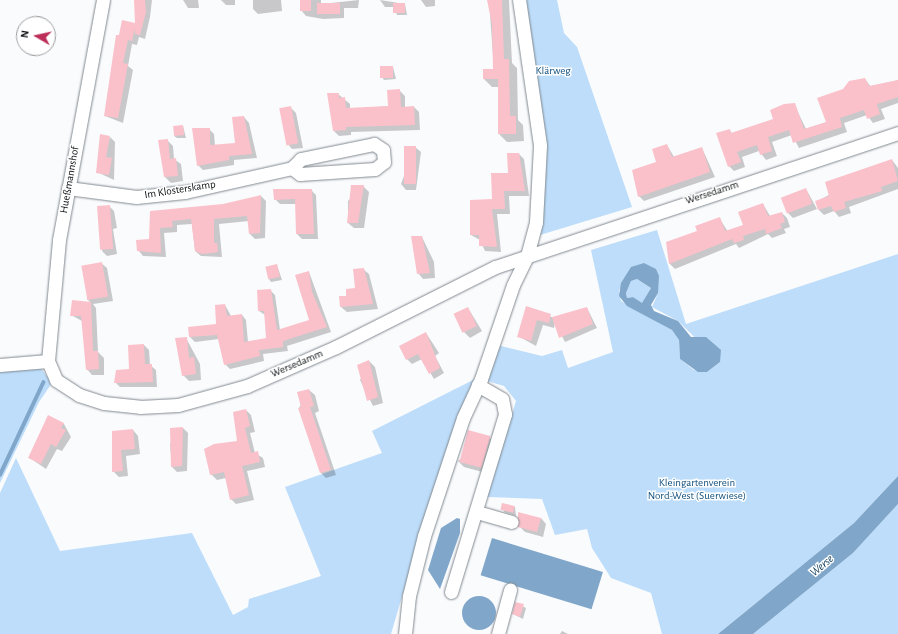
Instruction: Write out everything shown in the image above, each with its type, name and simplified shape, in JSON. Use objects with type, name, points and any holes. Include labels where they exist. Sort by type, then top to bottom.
[{"type":"street","name":"Hueßmannshof","points":[[56,380],[48,361],[68,188],[103,0]]},
{"type":"street","points":[[405,634],[409,596],[424,536],[463,418],[479,382],[513,285],[527,256],[537,214],[540,145],[519,0]]},
{"type":"street","name":"Wersedamm","points":[[56,380],[79,395],[104,403],[140,407],[178,405],[275,374],[336,347],[495,267],[898,133]]},
{"type":"street","name":"Im Klosterskamp","points":[[68,188],[136,197],[185,192],[292,168],[301,159],[374,144],[383,150],[384,162],[375,169],[300,174],[292,168]]},
{"type":"street","points":[[0,365],[48,361]]},
{"type":"street","points":[[451,592],[477,512],[505,414],[502,399],[479,382]]},
{"type":"street","points":[[477,512],[512,522]]},
{"type":"street","points":[[498,634],[510,590]]},
{"type":"green space","name":"Klärweg","points":[[524,0],[557,0],[564,33],[577,47],[632,207],[540,235],[547,142]]},
{"type":"green space","name":"Kleingartenverein Nord-West (Suerwiese)","points":[[657,230],[686,324],[898,254],[898,476],[854,523],[718,634],[662,634],[651,593],[611,578],[592,548],[587,529],[555,535],[542,499],[487,497],[516,401],[504,386],[477,378],[489,343],[542,356],[562,350],[568,368],[613,352],[591,250]],"holes":[[[651,266],[658,293],[652,307],[678,321],[720,362],[707,372],[694,370],[680,359],[679,340],[672,330],[621,301],[619,290]]]},
{"type":"green space","points":[[637,279],[651,288],[642,304],[633,297],[627,298],[626,293],[631,281]]},
{"type":"green space","points":[[39,366],[52,383],[39,402],[0,483],[0,369]]},
{"type":"green space","points":[[477,378],[421,532],[391,634],[0,634],[0,493],[16,458],[60,551],[192,533],[233,615],[248,607],[249,599],[321,576],[285,487],[382,453],[372,431]]},
{"type":"green space","points":[[898,504],[898,634],[753,634],[853,553]]},
{"type":"water","points":[[644,263],[656,269],[659,276],[658,293],[651,305],[654,311],[678,321],[691,337],[706,337],[721,350],[720,362],[707,372],[698,372],[680,359],[679,340],[672,330],[627,306],[619,296],[621,283],[631,267]],"holes":[[[637,279],[651,288],[642,303],[633,297],[627,298],[626,293],[631,281]]]},
{"type":"water","name":"Werse","points":[[898,476],[898,504],[853,553],[753,634],[718,634],[854,523]]},
{"type":"water","points":[[457,518],[460,519],[460,533],[440,589],[428,570],[441,528]]},
{"type":"water","points":[[492,538],[603,572],[592,609],[481,575]]},
{"type":"water","points":[[476,596],[482,596],[486,597],[493,603],[496,613],[495,620],[489,627],[482,630],[476,630],[472,629],[465,623],[462,616],[462,610],[463,606],[469,599]]},
{"type":"building","points":[[134,0],[145,0],[146,12],[140,35],[135,34],[135,28],[132,41],[128,40],[123,63],[128,64],[118,118],[104,116],[116,35],[119,35],[122,20],[135,23]]},
{"type":"building","points":[[300,0],[311,0],[311,11],[300,11]]},
{"type":"building","points":[[487,0],[502,0],[504,59],[509,59],[510,116],[516,116],[516,134],[498,134],[498,79],[483,79],[483,69],[493,69],[492,24]]},
{"type":"building","points":[[317,3],[340,3],[340,14],[317,14]]},
{"type":"building","points":[[393,3],[405,3],[405,13],[393,13]]},
{"type":"building","points":[[380,66],[393,66],[393,78],[380,78]]},
{"type":"building","points":[[865,78],[869,86],[898,80],[898,97],[877,104],[880,114],[867,119],[864,110],[840,118],[842,127],[793,143],[789,130],[768,137],[772,151],[760,155],[757,145],[737,152],[741,162],[728,167],[716,133],[730,129],[731,133],[773,119],[770,110],[784,104],[795,103],[804,129],[826,122],[817,98],[843,89],[849,81]]},
{"type":"building","points":[[400,89],[401,107],[414,106],[415,125],[346,127],[346,130],[333,131],[327,93],[339,93],[339,98],[345,97],[346,108],[388,106],[387,90]]},
{"type":"building","points":[[291,106],[298,143],[286,146],[279,108]]},
{"type":"building","points":[[244,116],[252,154],[229,156],[229,160],[197,166],[192,128],[210,128],[210,145],[235,143],[232,117]]},
{"type":"building","points":[[183,125],[184,135],[174,136],[173,126]]},
{"type":"building","points":[[100,134],[110,136],[106,157],[112,158],[109,175],[96,173]]},
{"type":"building","points":[[168,139],[170,159],[176,158],[178,176],[164,177],[158,140]]},
{"type":"building","points":[[667,144],[672,157],[702,147],[710,172],[638,197],[632,170],[656,162],[652,149]]},
{"type":"building","points":[[404,146],[416,146],[416,184],[404,184]]},
{"type":"building","points":[[507,153],[519,153],[525,191],[504,191],[505,209],[492,209],[497,247],[479,246],[479,235],[470,235],[470,200],[492,199],[491,173],[508,173]]},
{"type":"building","points":[[892,159],[898,181],[881,187],[882,191],[844,202],[846,208],[834,212],[831,206],[818,210],[815,201],[829,196],[825,182]]},
{"type":"building","points":[[351,185],[364,185],[358,223],[347,223]]},
{"type":"building","points":[[806,188],[812,204],[787,214],[781,198]]},
{"type":"building","points":[[273,189],[312,189],[314,234],[296,234],[295,199],[274,200]]},
{"type":"building","points":[[261,195],[260,233],[249,234],[247,216],[214,219],[214,243],[217,243],[218,252],[202,254],[195,251],[191,219],[172,221],[173,227],[160,228],[161,253],[137,251],[136,240],[149,239],[150,211],[223,204]]},
{"type":"building","points":[[763,203],[768,216],[782,212],[785,222],[780,224],[782,228],[766,234],[765,229],[743,236],[744,240],[734,243],[732,239],[669,264],[666,242],[697,231],[695,226],[720,217],[725,231],[743,225],[738,212]]},
{"type":"building","points":[[110,205],[113,249],[100,250],[97,206]]},
{"type":"building","points":[[411,236],[422,236],[430,273],[417,274]]},
{"type":"building","points":[[102,262],[108,296],[87,300],[81,266]]},
{"type":"building","points":[[277,264],[280,277],[268,279],[265,267]]},
{"type":"building","points":[[364,268],[373,304],[340,307],[339,296],[346,296],[346,289],[355,288],[353,269]]},
{"type":"building","points":[[309,271],[312,292],[327,327],[283,341],[283,347],[259,350],[260,356],[224,365],[217,335],[189,337],[188,327],[216,324],[215,305],[225,304],[227,316],[242,314],[244,342],[266,338],[264,311],[258,311],[257,290],[271,289],[277,330],[309,320],[295,275]]},
{"type":"building","points":[[72,300],[91,302],[93,351],[98,351],[99,369],[86,370],[81,316],[70,316]]},
{"type":"building","points":[[526,306],[551,314],[549,323],[537,320],[531,341],[517,337]]},
{"type":"building","points":[[468,307],[477,326],[462,333],[453,314]]},
{"type":"building","points":[[587,307],[593,324],[559,338],[552,317]]},
{"type":"building","points":[[426,332],[440,368],[429,374],[418,354],[406,360],[399,346]]},
{"type":"building","points":[[187,337],[189,358],[194,357],[196,374],[182,376],[175,338]]},
{"type":"building","points":[[144,344],[145,364],[152,364],[153,382],[114,383],[116,370],[129,369],[128,345]]},
{"type":"building","points":[[369,360],[378,397],[367,401],[357,365]]},
{"type":"building","points":[[309,389],[314,406],[310,407],[331,470],[320,473],[298,408],[301,407],[297,392]]},
{"type":"building","points":[[246,409],[250,426],[245,428],[251,453],[258,451],[260,462],[242,466],[249,495],[230,500],[224,472],[210,475],[204,449],[214,444],[237,441],[233,412]]},
{"type":"building","points":[[48,415],[64,423],[61,428],[66,430],[56,447],[51,444],[41,464],[28,458]]},
{"type":"building","points":[[183,427],[182,466],[171,467],[170,428]]},
{"type":"building","points":[[133,429],[135,449],[121,450],[123,471],[112,472],[112,431]]},
{"type":"building","points":[[468,430],[490,436],[482,468],[459,462]]},
{"type":"building","points":[[502,503],[515,506],[513,513],[500,510]]},
{"type":"building","points":[[518,512],[541,518],[537,532],[518,527]]},
{"type":"building","points":[[515,602],[524,604],[520,617],[512,614]]},
{"type":"waterway","points":[[0,475],[43,383]]}]
